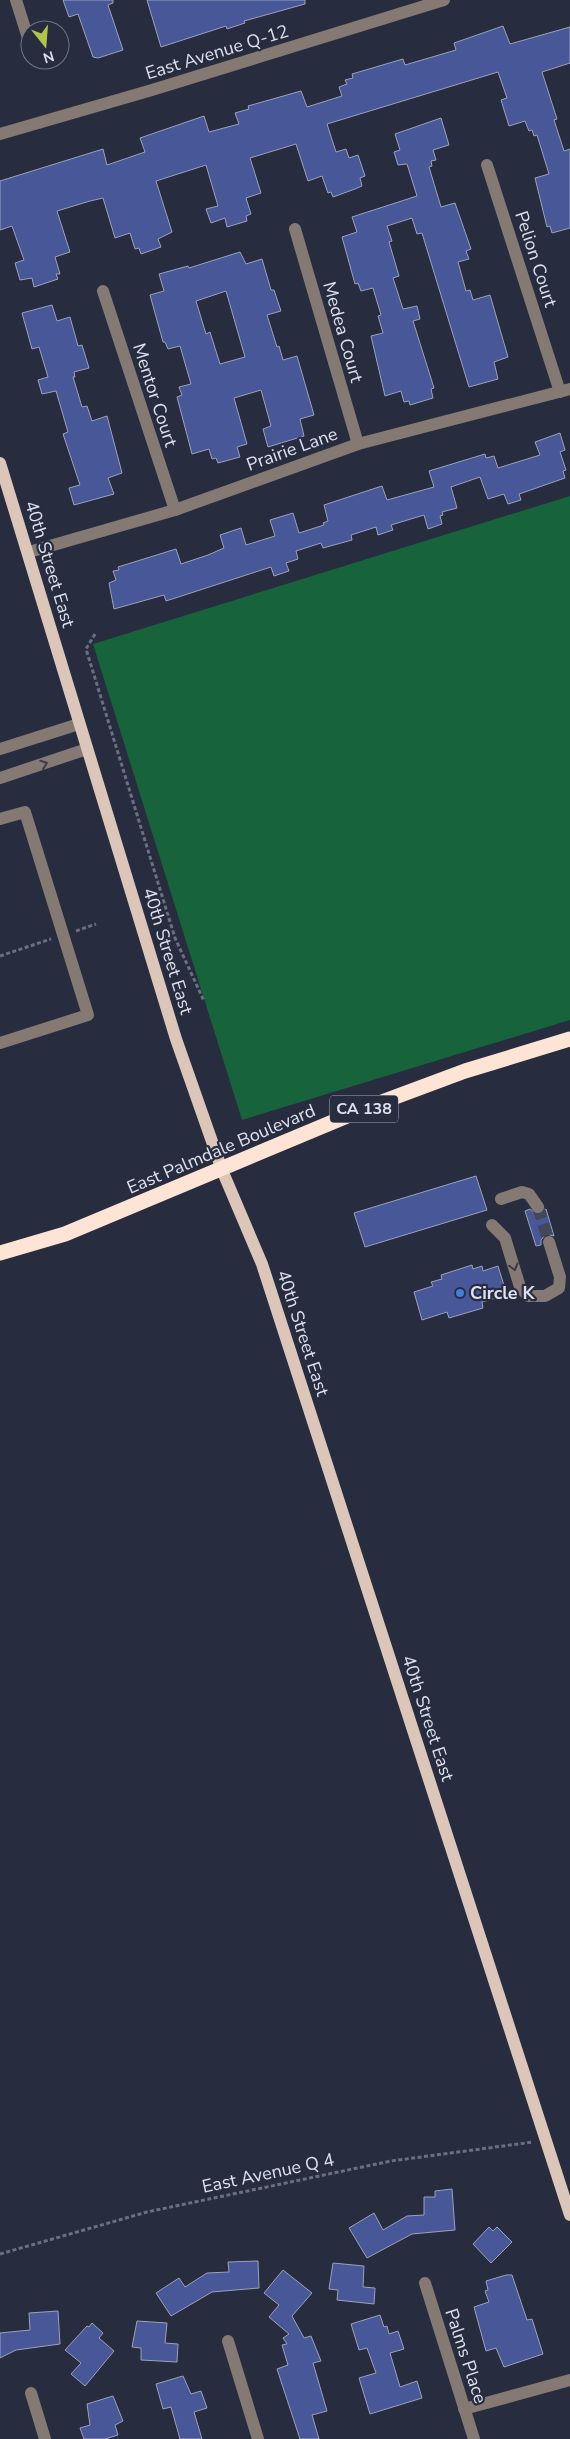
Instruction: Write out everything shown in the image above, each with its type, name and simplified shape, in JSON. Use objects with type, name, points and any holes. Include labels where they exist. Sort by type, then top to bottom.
[{"type":"highway","name":"East Palmdale Boulevard","points":[[0,1252],[65,1234],[222,1170],[371,1106],[464,1071],[570,1039]]},
{"type":"main road","name":"40th Street East","points":[[0,463],[29,552],[79,724],[176,1039],[222,1170],[262,1264],[570,2215]]},
{"type":"street","points":[[16,0],[22,20]]},
{"type":"street","name":"East Avenue Q-12","points":[[0,134],[152,90],[444,0]]},
{"type":"street","name":"Pelion Court","points":[[487,165],[565,391]]},
{"type":"street","name":"Medea Court","points":[[295,230],[358,444]]},
{"type":"street","name":"Mentor Court","points":[[103,291],[175,510]]},
{"type":"street","name":"Prairie Lane","points":[[29,552],[175,510],[358,444],[565,391]]},
{"type":"street","points":[[0,749],[79,724]]},
{"type":"street","points":[[0,778],[87,749]]},
{"type":"street","points":[[0,820],[25,812],[88,1015],[0,1043]]},
{"type":"street","points":[[501,1199],[522,1192],[529,1194],[538,1207]]},
{"type":"street","points":[[492,1225],[505,1238],[520,1287],[528,1296],[545,1296],[558,1288],[560,1277],[549,1242]]},
{"type":"street","name":"Palms Place","points":[[425,2283],[474,2439]]},
{"type":"street","points":[[228,2341],[258,2439]]},
{"type":"street","points":[[464,2409],[570,2380]]},
{"type":"street","points":[[31,2393],[45,2439]]},
{"type":"path","points":[[95,634],[86,649],[174,938],[204,1000]]},
{"type":"path","name":"East Avenue Q 4","points":[[0,2254],[148,2212],[391,2161],[546,2140]]},
{"type":"green space","points":[[570,496],[570,1020],[242,1120],[93,644]]},
{"type":"building","points":[[63,0],[113,0],[113,3],[108,5],[123,50],[98,58],[93,57],[78,14],[69,17]]},
{"type":"building","points":[[147,0],[305,0],[305,4],[244,21],[245,23],[227,29],[226,26],[161,47]]},
{"type":"building","points":[[503,26],[510,44],[570,27],[570,63],[542,72],[557,119],[554,120],[564,151],[570,149],[570,228],[552,233],[550,226],[547,227],[535,178],[549,174],[537,135],[534,136],[532,130],[529,131],[525,121],[509,126],[501,100],[507,98],[498,72],[327,124],[336,152],[346,149],[349,158],[358,155],[365,176],[360,178],[362,186],[333,197],[331,192],[328,193],[322,176],[308,181],[296,144],[250,158],[261,193],[246,198],[251,214],[246,216],[247,221],[227,227],[225,218],[211,223],[206,209],[218,206],[206,165],[156,181],[172,232],[158,239],[161,247],[141,254],[139,248],[135,249],[130,233],[115,238],[103,198],[90,201],[57,211],[70,252],[55,257],[60,274],[56,274],[58,279],[34,287],[32,278],[20,280],[15,263],[24,260],[12,226],[0,230],[0,181],[103,149],[107,165],[145,152],[140,138],[204,116],[209,132],[239,124],[235,113],[249,109],[248,106],[301,91],[307,107],[342,96],[339,87],[347,84],[345,80],[353,78],[352,74],[403,59],[405,65],[456,50],[454,43]]},
{"type":"building","points":[[441,118],[449,145],[433,150],[436,160],[431,161],[432,166],[429,167],[441,207],[455,203],[471,249],[466,251],[469,259],[458,262],[466,291],[470,290],[473,300],[490,295],[508,357],[494,362],[498,379],[469,387],[422,233],[417,234],[412,218],[387,226],[392,241],[389,242],[399,276],[393,278],[403,309],[417,306],[420,319],[413,321],[434,388],[431,389],[433,398],[410,405],[409,401],[404,402],[401,391],[385,396],[371,336],[383,333],[378,316],[381,315],[373,288],[361,291],[358,283],[355,284],[342,237],[357,232],[352,217],[417,196],[407,164],[398,165],[394,152],[400,150],[395,134]]},
{"type":"building","points":[[240,252],[246,264],[262,259],[271,290],[274,290],[281,311],[267,315],[277,347],[279,346],[283,360],[297,356],[314,415],[300,419],[304,436],[268,447],[263,429],[271,426],[261,390],[234,398],[247,444],[237,447],[240,457],[218,463],[216,458],[212,459],[209,449],[192,454],[177,397],[182,395],[179,387],[191,384],[180,346],[168,349],[165,342],[163,342],[150,295],[164,291],[159,274],[188,266],[189,268]],"holes":[[[226,291],[245,357],[220,364],[210,332],[206,334],[196,301]]]},
{"type":"building","points":[[52,305],[57,321],[70,317],[78,346],[82,345],[89,368],[74,372],[75,377],[73,377],[82,407],[87,406],[92,421],[107,416],[122,473],[108,478],[114,494],[74,505],[69,488],[80,485],[63,434],[68,432],[56,391],[42,394],[38,380],[48,377],[39,347],[32,349],[22,313]]},
{"type":"building","points":[[560,433],[565,450],[560,452],[566,470],[563,471],[565,478],[519,494],[521,500],[508,504],[504,494],[488,499],[480,477],[451,487],[457,508],[442,512],[443,515],[440,516],[442,524],[428,529],[424,515],[391,525],[393,530],[378,535],[376,527],[351,535],[352,540],[323,548],[321,543],[296,551],[298,559],[286,563],[289,571],[274,576],[271,567],[166,601],[164,595],[114,609],[109,583],[116,580],[113,571],[119,570],[118,567],[176,549],[181,564],[224,548],[220,535],[241,528],[246,545],[275,536],[270,520],[293,513],[299,533],[324,525],[323,523],[328,521],[324,505],[382,486],[387,500],[434,487],[429,471],[485,454],[486,458],[494,456],[498,468],[540,455],[535,442]]},
{"type":"building","points":[[476,1176],[487,1210],[365,1247],[354,1213]]},
{"type":"building","points":[[530,1209],[538,1215],[546,1209],[554,1236],[546,1234],[541,1240],[541,1245],[536,1246],[525,1211]]},
{"type":"building","name":"Circle K","points":[[472,1265],[473,1269],[482,1266],[483,1271],[498,1266],[507,1295],[482,1302],[483,1308],[449,1318],[447,1312],[422,1320],[414,1292],[433,1286],[431,1282],[442,1279],[441,1275]]},
{"type":"building","points":[[452,2189],[455,2230],[412,2234],[367,2258],[349,2228],[374,2213],[383,2230],[407,2216],[424,2215],[424,2197],[435,2197],[435,2191]]},
{"type":"building","points":[[489,2227],[493,2231],[497,2227],[512,2242],[491,2263],[473,2244]]},
{"type":"building","points":[[258,2261],[259,2288],[212,2292],[171,2316],[156,2293],[179,2278],[185,2287],[207,2273],[229,2272],[228,2262]]},
{"type":"building","points":[[333,2263],[364,2266],[363,2287],[375,2288],[374,2304],[337,2300],[338,2290],[329,2289]]},
{"type":"building","points":[[283,2270],[312,2293],[292,2316],[304,2338],[311,2336],[321,2361],[313,2363],[327,2411],[312,2415],[319,2439],[300,2439],[277,2369],[288,2365],[282,2345],[287,2344],[283,2338],[289,2334],[269,2317],[279,2305],[264,2293]]},
{"type":"building","points":[[512,2275],[527,2320],[532,2319],[543,2354],[504,2367],[496,2348],[486,2351],[474,2307],[489,2302],[485,2291],[488,2290],[486,2281]]},
{"type":"building","points":[[58,2311],[60,2344],[16,2350],[0,2358],[0,2333],[30,2330],[29,2313]]},
{"type":"building","points":[[380,2315],[384,2327],[387,2326],[389,2334],[398,2331],[404,2349],[390,2353],[400,2387],[417,2381],[422,2398],[370,2414],[359,2378],[376,2373],[367,2348],[359,2350],[351,2324]]},
{"type":"building","points":[[137,2321],[167,2323],[165,2343],[178,2344],[177,2362],[141,2360],[141,2348],[132,2347]]},
{"type":"building","points":[[92,2323],[103,2333],[99,2338],[114,2351],[85,2386],[71,2374],[81,2363],[65,2350]]},
{"type":"building","points":[[183,2376],[191,2394],[201,2391],[207,2408],[194,2412],[202,2439],[180,2439],[171,2407],[163,2409],[156,2384]]},
{"type":"building","points":[[113,2396],[123,2421],[115,2425],[118,2435],[105,2439],[84,2439],[80,2428],[90,2425],[87,2404]]},
{"type":"tunnel","points":[[538,1207],[549,1242]]},
{"type":"place","name":"Circle K","points":[[460,1293]]}]
